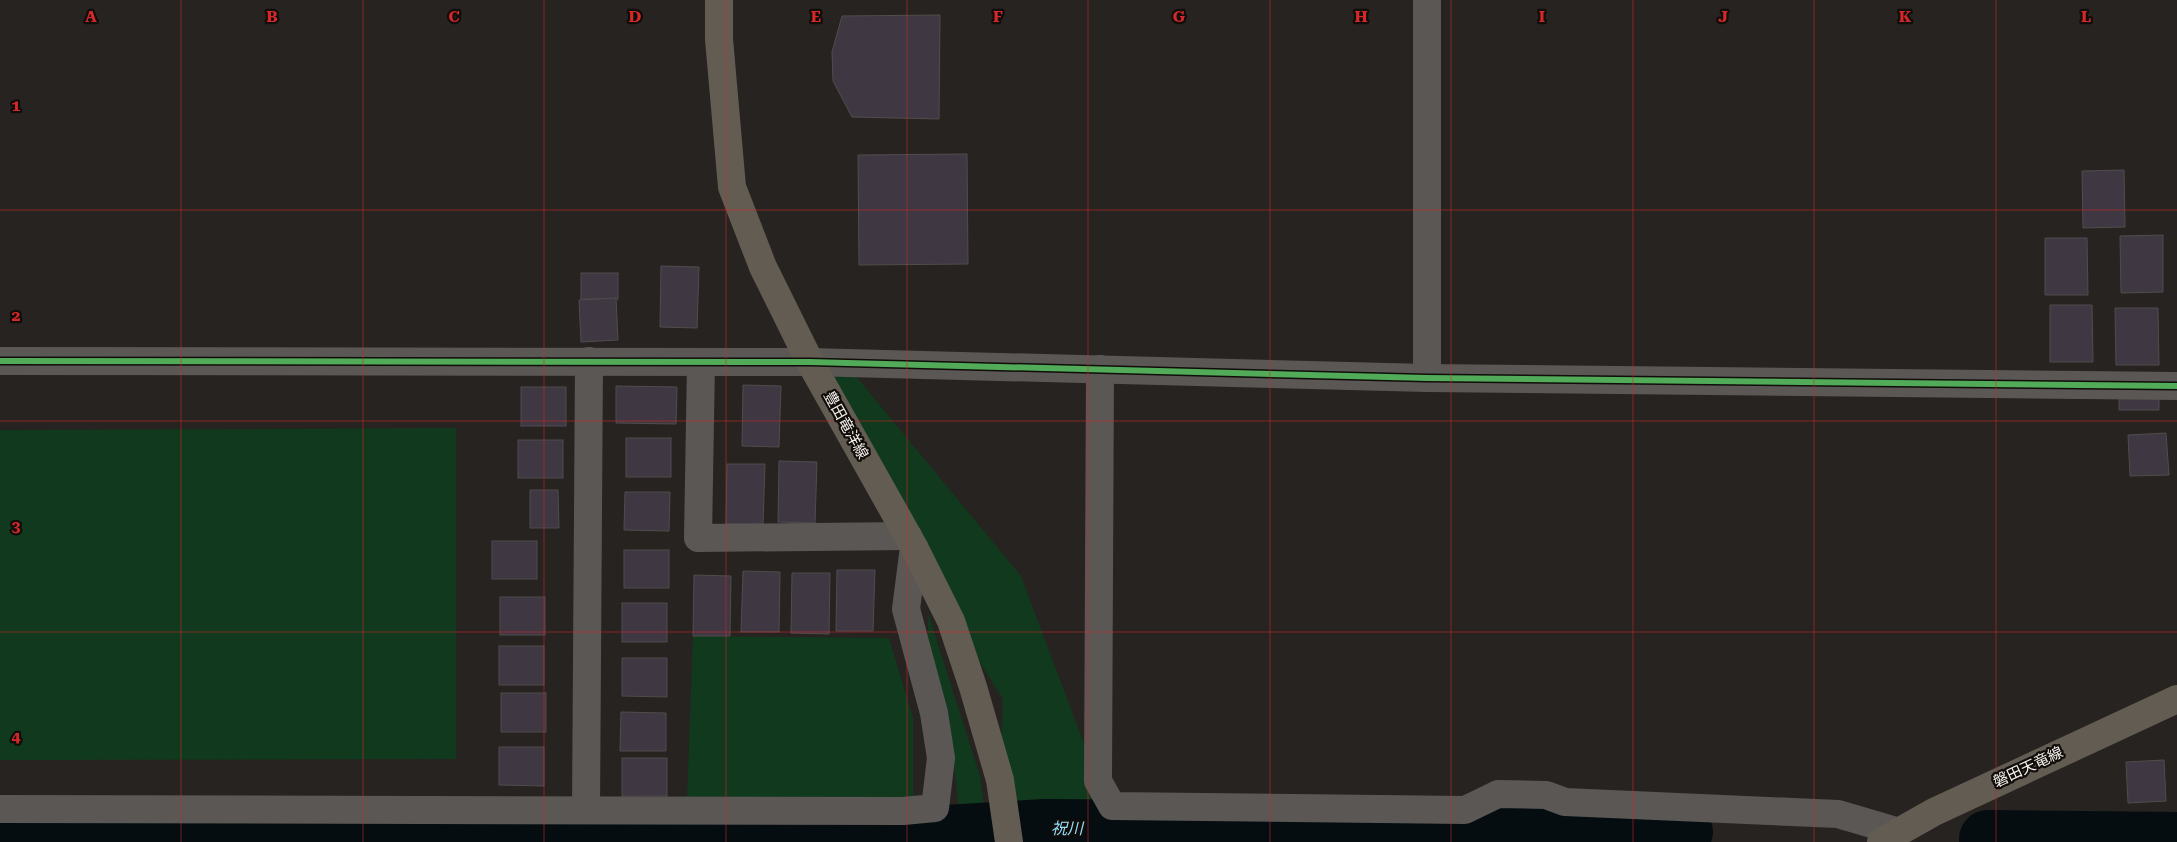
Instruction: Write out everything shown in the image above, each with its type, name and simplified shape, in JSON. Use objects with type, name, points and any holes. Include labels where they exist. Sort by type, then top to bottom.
[{"type":"main road","name":"豊田竜洋線","points":[[719,0],[719,39],[732,187],[762,267],[810,362],[911,542],[951,621],[974,687],[1000,780],[1009,842]]},
{"type":"main road","name":"磐田天竜線","points":[[1890,837],[1934,812],[2177,699]]},
{"type":"street","points":[[1427,0],[1427,378]]},
{"type":"street","points":[[0,360],[810,362],[1427,378],[2177,386]]},
{"type":"street","points":[[586,810],[589,361]]},
{"type":"street","points":[[0,809],[903,811],[935,808],[941,758],[936,722],[906,609],[911,542],[698,538],[701,362]]},
{"type":"street","points":[[1100,369],[1098,781],[1112,806],[1464,810],[1498,794],[1546,795],[1565,802],[1838,814],[1890,837]]},
{"type":"green space","points":[[845,363],[1021,576],[1098,781],[1097,842],[1032,842],[1000,780],[1003,699],[939,598],[822,383]]},
{"type":"green space","points":[[456,428],[456,759],[0,760],[0,430]]},
{"type":"green space","points":[[928,613],[980,776],[989,842],[253,842],[253,826],[941,826],[960,820],[949,716],[928,641]]},
{"type":"green space","points":[[693,636],[889,638],[913,718],[913,799],[687,799]]},
{"type":"building","points":[[940,15],[939,119],[852,117],[833,81],[832,52],[842,16]]},
{"type":"building","points":[[967,154],[968,264],[859,265],[858,155]]},
{"type":"building","points":[[2124,170],[2125,227],[2083,228],[2082,171]]},
{"type":"building","points":[[2163,235],[2163,292],[2121,293],[2120,236]]},
{"type":"building","points":[[2045,238],[2087,238],[2088,295],[2045,295]]},
{"type":"building","points":[[661,266],[699,267],[697,328],[660,327]]},
{"type":"building","points":[[581,273],[618,273],[618,299],[581,299]]},
{"type":"building","points":[[616,298],[618,340],[581,342],[579,300]]},
{"type":"building","points":[[2050,305],[2092,305],[2093,362],[2050,362]]},
{"type":"building","points":[[2115,308],[2158,308],[2159,365],[2116,365]]},
{"type":"building","points":[[2159,378],[2159,410],[2119,410],[2119,379]]},
{"type":"building","points":[[743,385],[781,386],[779,447],[742,446]]},
{"type":"building","points":[[616,386],[677,387],[676,424],[616,423]]},
{"type":"building","points":[[521,387],[566,387],[566,426],[521,426]]},
{"type":"building","points":[[2166,433],[2169,475],[2130,476],[2128,435]]},
{"type":"building","points":[[626,438],[671,438],[671,477],[626,477]]},
{"type":"building","points":[[518,440],[563,440],[563,478],[518,478]]},
{"type":"building","points":[[779,461],[817,462],[815,523],[778,522]]},
{"type":"building","points":[[727,464],[765,464],[763,525],[726,524]]},
{"type":"building","points":[[530,490],[558,490],[559,528],[530,528]]},
{"type":"building","points":[[625,492],[670,492],[669,531],[624,530]]},
{"type":"building","points":[[492,541],[537,541],[537,579],[492,579]]},
{"type":"building","points":[[624,550],[669,550],[669,588],[624,588]]},
{"type":"building","points":[[837,570],[875,570],[873,631],[836,631]]},
{"type":"building","points":[[743,571],[780,572],[779,632],[741,632]]},
{"type":"building","points":[[792,573],[830,573],[829,634],[791,633]]},
{"type":"building","points":[[694,575],[731,576],[730,636],[693,636]]},
{"type":"building","points":[[500,597],[545,597],[545,635],[500,635]]},
{"type":"building","points":[[622,603],[667,603],[667,642],[622,642]]},
{"type":"building","points":[[499,646],[544,646],[544,685],[499,685]]},
{"type":"building","points":[[622,658],[667,658],[667,697],[622,696]]},
{"type":"building","points":[[501,693],[546,693],[546,732],[501,732]]},
{"type":"building","points":[[621,712],[666,713],[666,751],[620,751]]},
{"type":"building","points":[[499,747],[544,747],[544,786],[499,785]]},
{"type":"building","points":[[622,758],[667,758],[667,796],[622,796]]},
{"type":"building","points":[[2164,760],[2166,801],[2128,803],[2126,762]]},
{"type":"waterway","name":"祝川","points":[[0,835],[407,835],[655,841],[882,838],[1044,828],[1684,832]]},
{"type":"waterway","name":"祝川","points":[[1988,839],[2177,841]]},
{"type":"cycle path","points":[[0,361],[810,362],[1427,378],[2177,386]]}]
